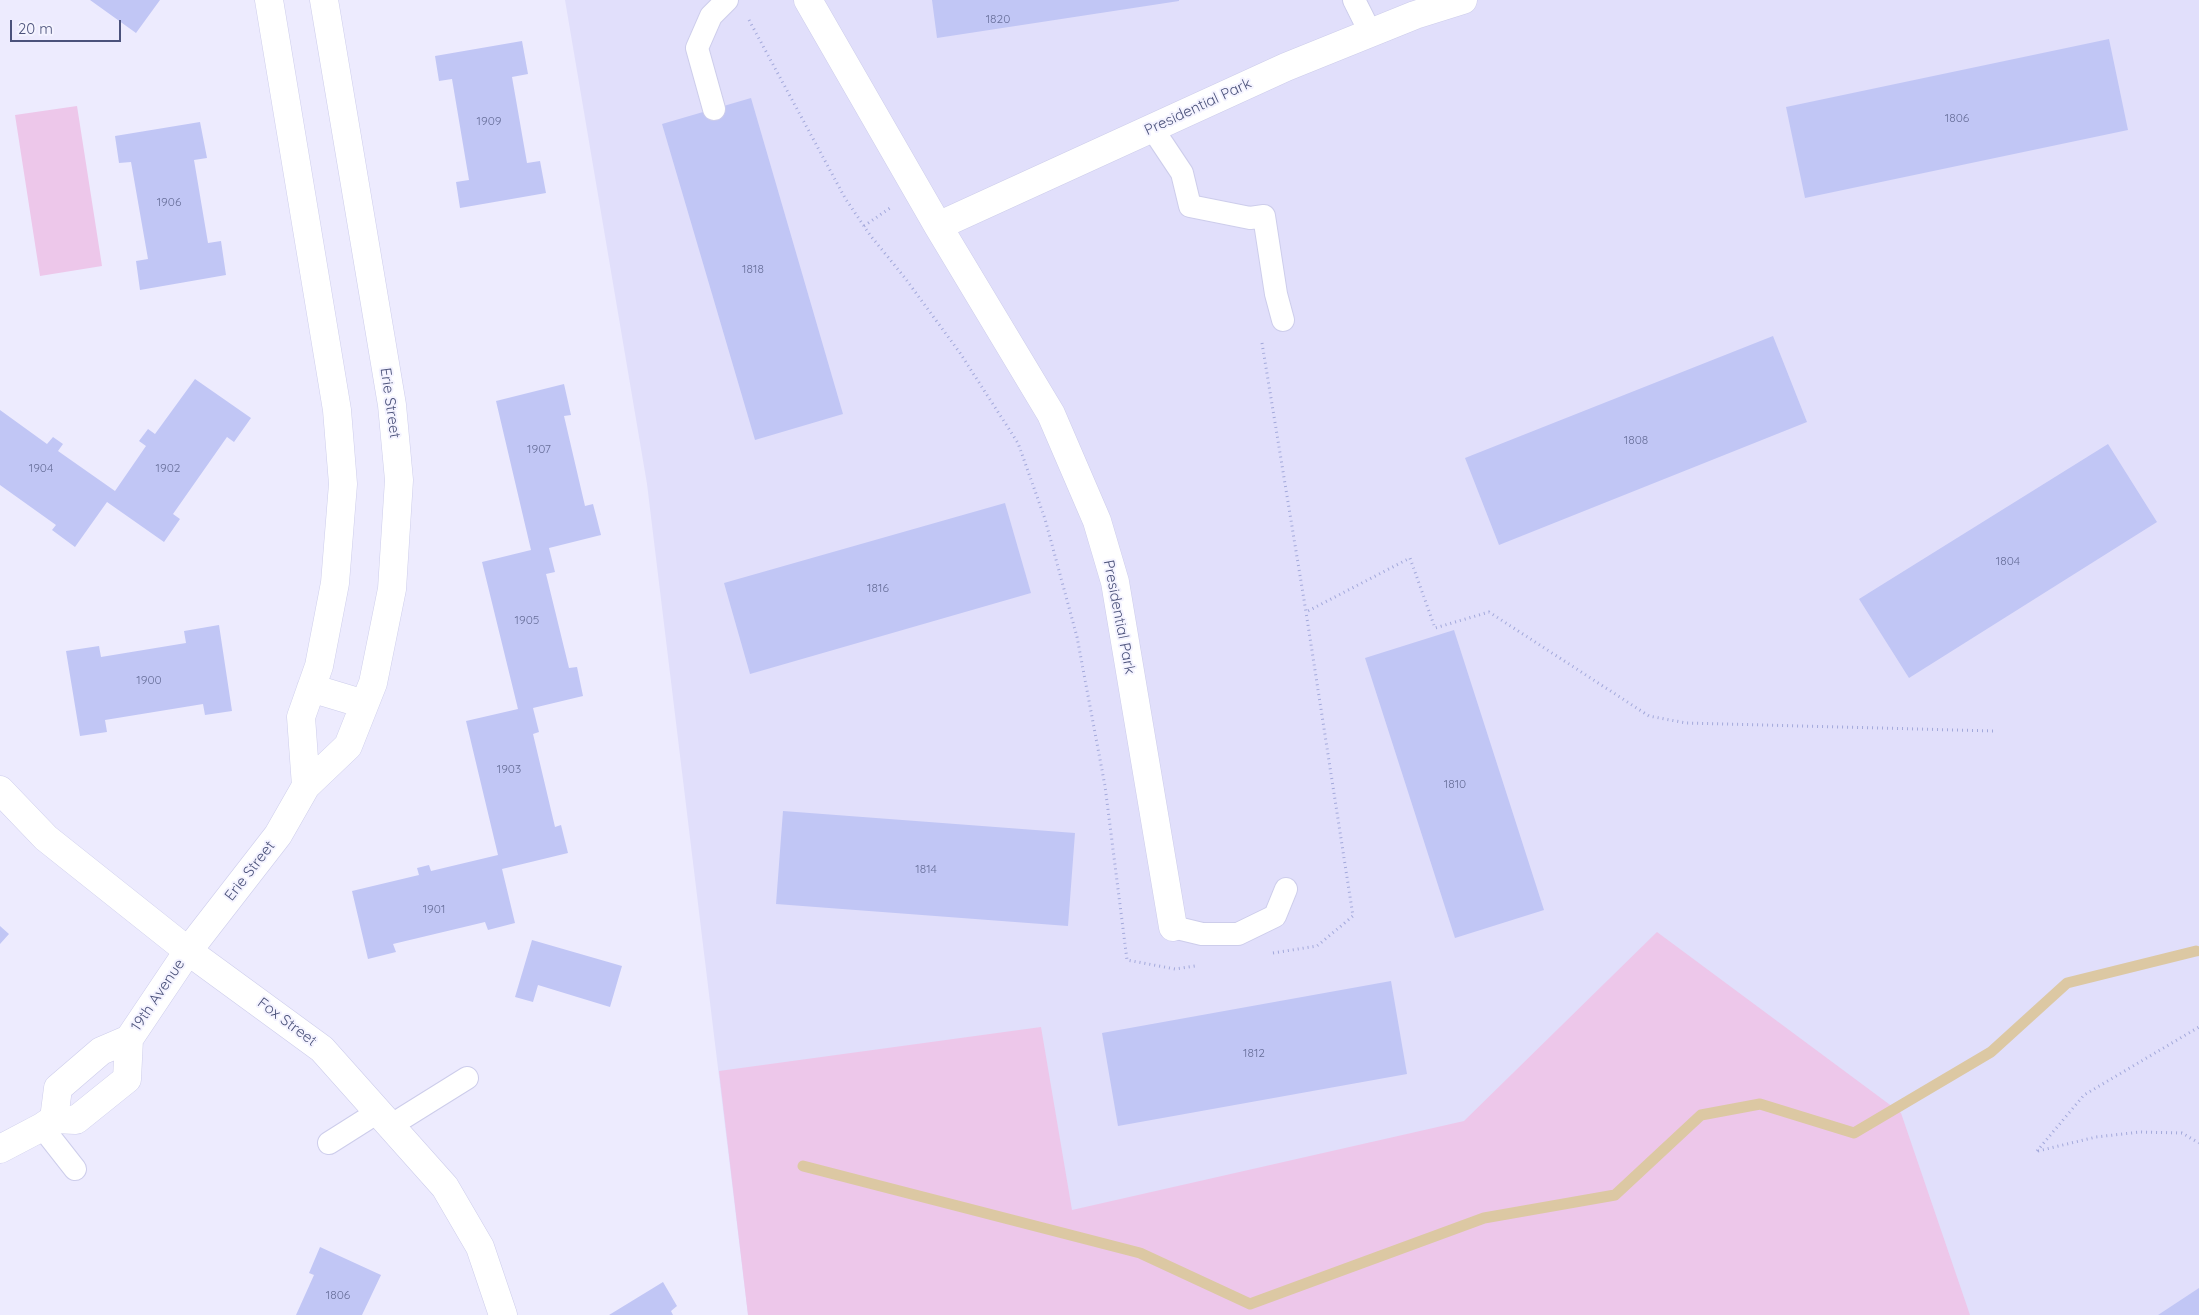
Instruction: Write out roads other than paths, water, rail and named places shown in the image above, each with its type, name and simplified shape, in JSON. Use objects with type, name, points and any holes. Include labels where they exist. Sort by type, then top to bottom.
[{"type":"street","points":[[269,0],[337,410],[343,484],[335,583],[319,666],[301,717],[306,786]]},
{"type":"street","name":"Erie Street","points":[[188,951],[278,836],[306,786],[348,746],[373,683],[392,589],[399,480],[392,405],[324,0]]},
{"type":"street","name":"Presidential Park","points":[[808,0],[938,226],[1050,414],[1097,521],[1115,582],[1173,927]]},
{"type":"street","name":"Presidential Park","points":[[938,226],[1286,67],[1370,32],[1463,0]]},
{"type":"street","points":[[311,688],[364,704]]},
{"type":"street","name":"Fox Street","points":[[0,790],[46,838],[188,951],[322,1048],[445,1187],[480,1247],[503,1315]]},
{"type":"street","name":"19th Avenue","points":[[0,1149],[48,1123],[76,1120],[127,1079],[129,1039],[188,951]]},
{"type":"street","name":"19th Avenue","points":[[48,1123],[58,1088],[101,1051],[129,1039]]},
{"type":"lane","points":[[714,109],[697,48],[711,16],[727,0]]},
{"type":"lane","points":[[1354,0],[1370,32]]},
{"type":"lane","points":[[1152,128],[1182,173],[1190,206],[1250,218],[1264,216],[1276,294],[1283,320]]},
{"type":"lane","points":[[1173,927],[1202,934],[1238,934],[1275,916],[1286,889]]},
{"type":"lane","points":[[328,1143],[384,1119],[467,1078]]},
{"type":"lane","points":[[48,1123],[76,1169]]},
{"type":"waterway","points":[[803,1166],[1140,1253],[1250,1304],[1484,1218],[1615,1195],[1701,1115],[1760,1104],[1854,1133],[1991,1052],[2067,983],[2196,951]]}]
